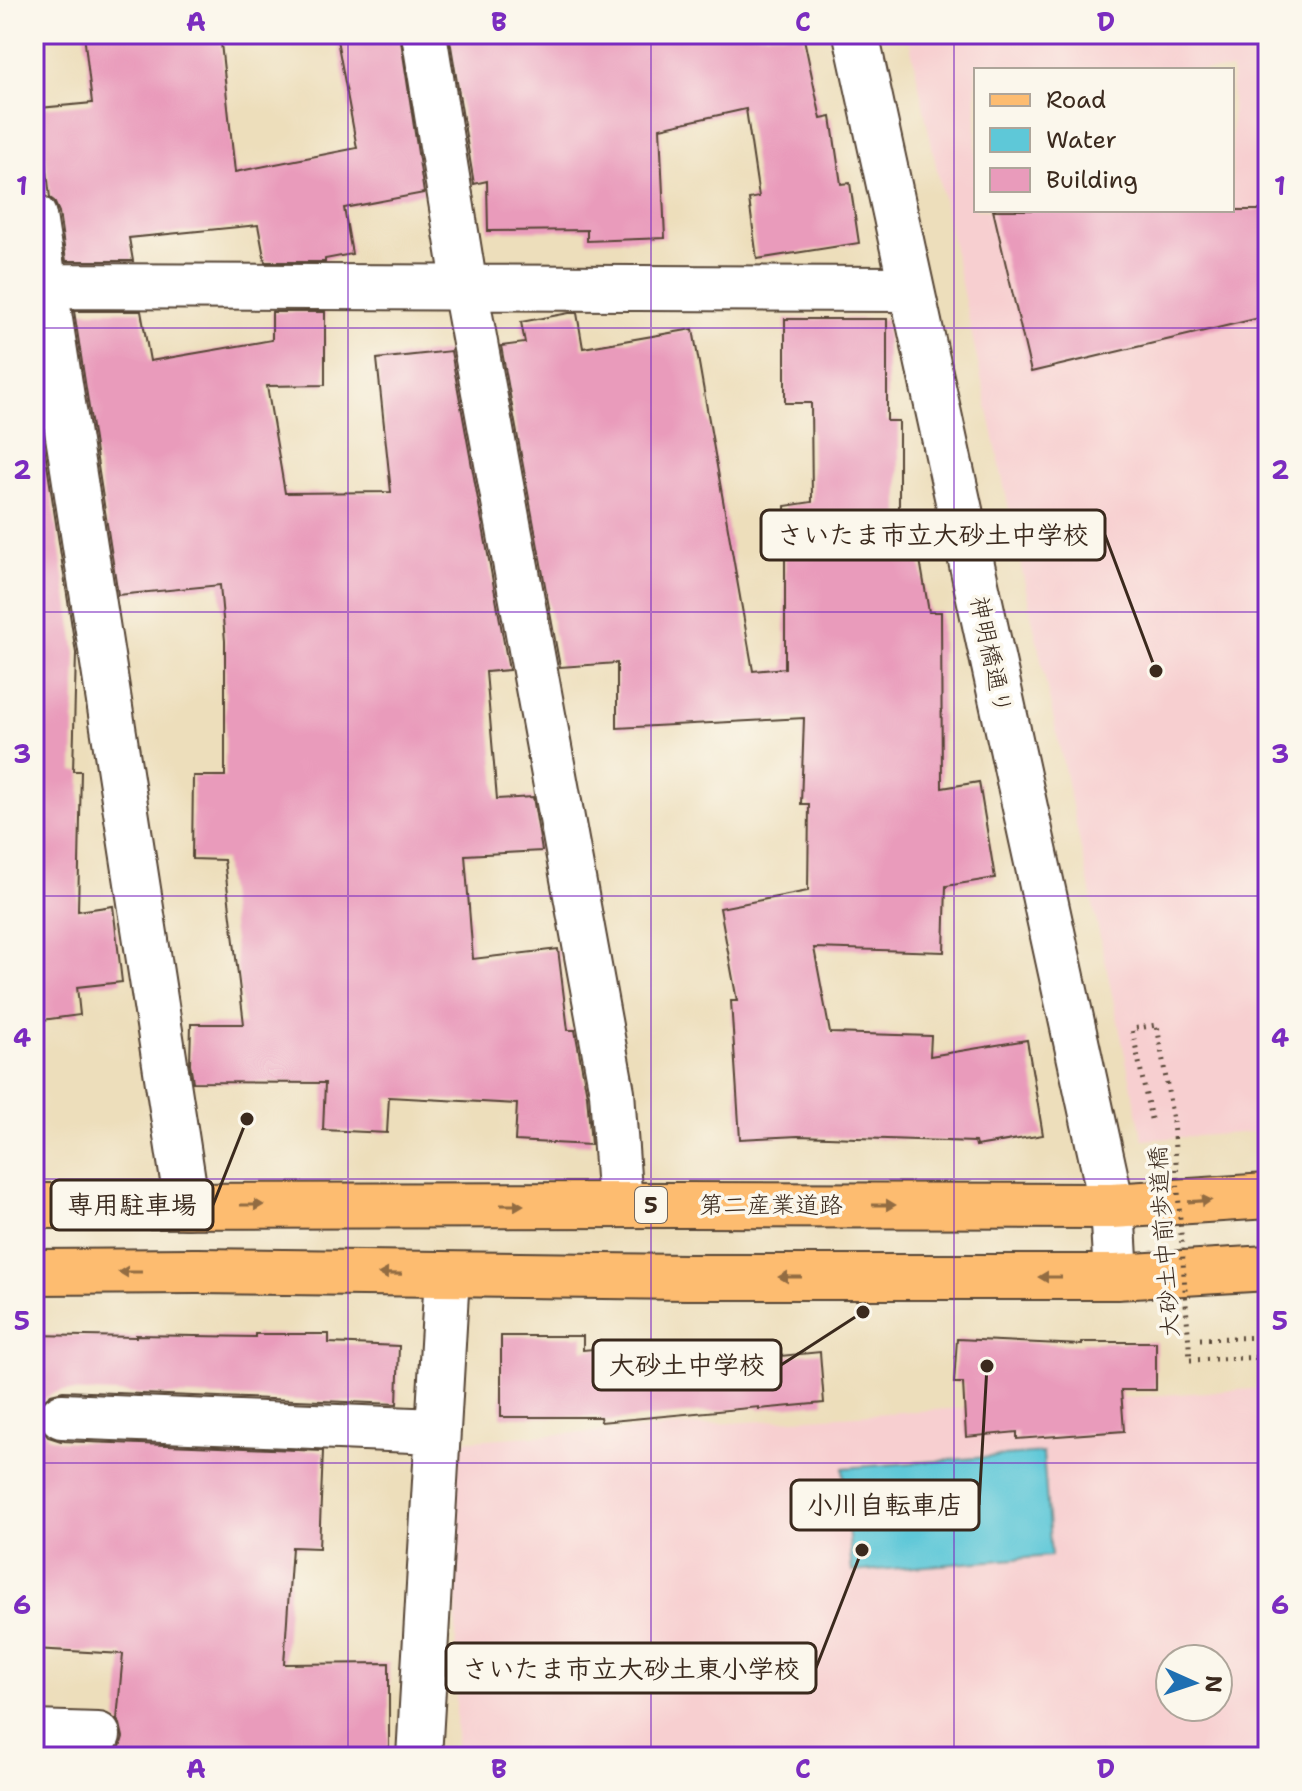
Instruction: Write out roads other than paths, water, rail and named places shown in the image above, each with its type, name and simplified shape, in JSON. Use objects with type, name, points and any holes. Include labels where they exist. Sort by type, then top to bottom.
[{"type":"main road","name":"第二産業道路","points":[[34,1206],[1112,1206],[1268,1196]]},
{"type":"main road","points":[[34,1272],[1116,1277],[1268,1268]]},
{"type":"street","points":[[424,34],[465,288],[612,1092],[620,1205]]},
{"type":"street","name":"神明橋通り","points":[[856,34],[1112,1206],[1116,1277]]},
{"type":"street","points":[[34,216],[39,286],[187,1206]]},
{"type":"street","points":[[39,286],[911,289]]},
{"type":"street","points":[[419,1757],[447,1275]]},
{"type":"street","points":[[62,1416],[438,1431]]},
{"type":"street","points":[[34,1733],[98,1735]]},
{"type":"water","points":[[1043,1453],[1051,1556],[852,1572],[843,1468]]},
{"type":"place","name":"さいたま市立大砂土中学校","points":[[1156,671]]},
{"type":"place","name":"専用駐車場","points":[[247,1119]]},
{"type":"place","name":"大砂土中学校","points":[[863,1312]]},
{"type":"place","name":"小川自転車店","points":[[987,1366]]},
{"type":"place","name":"さいたま市立大砂土東小学校","points":[[862,1550]]}]
